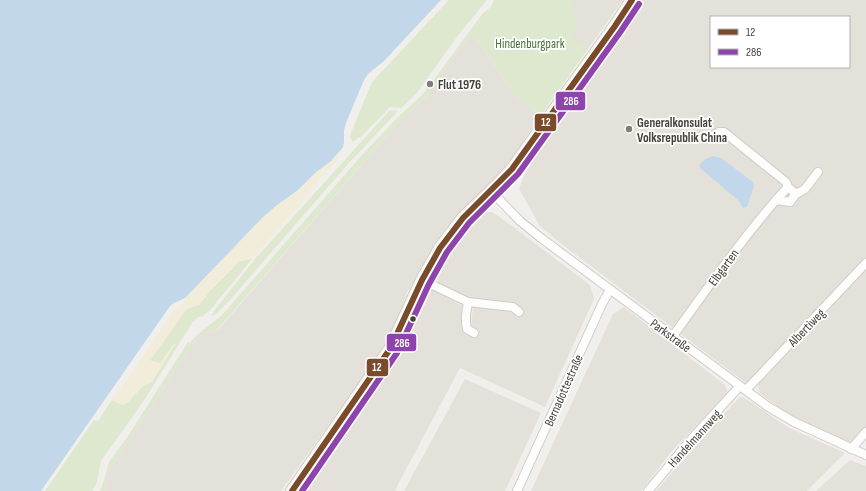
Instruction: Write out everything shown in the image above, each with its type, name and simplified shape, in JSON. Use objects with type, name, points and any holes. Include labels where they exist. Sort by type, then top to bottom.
[{"type":"main road","points":[[292,491],[390,349],[422,280],[440,248],[470,211],[512,169],[632,0]]},
{"type":"street","points":[[708,139],[719,132],[724,132],[786,182],[788,187],[796,194]]},
{"type":"street","points":[[776,200],[790,202],[796,194],[805,189],[818,172]]},
{"type":"street","name":"Elbgarten","points":[[673,336],[721,268],[753,227],[788,187]]},
{"type":"street","name":"Parkstraße","points":[[491,191],[528,228],[767,406],[794,422],[866,455]]},
{"type":"street","name":"Albertiweg","points":[[743,388],[866,263]]},
{"type":"street","points":[[422,280],[468,302],[513,308],[520,312]]},
{"type":"street","name":"Bernadottestraße","points":[[517,491],[602,304],[610,290]]},
{"type":"street","points":[[468,302],[466,323],[468,329],[474,333]]},
{"type":"street","name":"Handelmannweg","points":[[648,491],[694,436],[743,388]]},
{"type":"street","points":[[851,448],[866,432]]},
{"type":"shaded area","points":[[571,0],[623,0],[588,49],[572,38],[575,11]]},
{"type":"shaded area","points":[[640,0],[866,0],[866,436],[852,444],[795,419],[759,393],[758,383],[752,378],[746,383],[559,242],[540,226],[519,189],[525,173]]},
{"type":"shaded area","points":[[473,35],[517,98],[541,115],[494,183],[450,223],[434,244],[407,293],[392,331],[370,368],[281,491],[104,491],[108,471],[200,333],[217,331],[392,130],[429,94],[445,68],[467,40]]},
{"type":"shaded area","points":[[487,212],[492,212],[497,215],[590,285],[594,299],[545,407],[460,368],[395,490],[397,491],[307,491],[381,383],[431,289],[465,307],[464,332],[474,338],[478,331],[471,326],[473,307],[514,312],[518,318],[522,311],[474,301],[439,283],[435,275],[452,244],[481,215]]},
{"type":"shaded area","points":[[624,307],[725,385],[727,391],[726,394],[671,452],[641,491],[531,491],[613,314]]},
{"type":"shaded area","points":[[465,379],[541,413],[505,491],[404,491]]},
{"type":"shaded area","points":[[740,397],[745,398],[789,428],[845,453],[807,491],[656,491],[707,432]]},
{"type":"shaded area","points":[[850,460],[866,466],[866,491],[816,491]]},
{"type":"green space","points":[[449,0],[487,0],[459,34],[416,94],[401,108],[390,107],[360,138],[359,137],[353,142],[350,137],[351,133],[372,82]]},
{"type":"green space","name":"Hindenburgpark","points":[[494,0],[571,0],[576,19],[573,38],[588,49],[541,115],[517,98],[473,35],[467,40],[445,68],[429,94],[392,130],[216,331],[200,333],[108,471],[104,491],[100,491],[109,462],[128,436],[188,342],[190,343],[193,339],[201,332],[222,315],[362,155],[397,118],[424,93],[483,13],[491,7]]},
{"type":"green space","points":[[390,110],[398,111],[348,164],[229,301],[216,314],[211,316],[255,259]]},
{"type":"green space","points":[[252,259],[210,310],[202,317],[198,317],[192,323],[143,402],[101,461],[96,485],[92,491],[45,491],[94,420],[98,421],[112,400],[122,405],[128,402],[143,386],[152,382],[162,361],[160,363],[151,361],[151,359],[185,311],[188,308],[199,305],[210,291],[239,261]]},
{"type":"sand","points":[[340,125],[340,135],[344,147],[339,158],[313,187],[306,198],[252,259],[239,261],[210,291],[199,305],[188,308],[185,311],[151,359],[151,361],[160,363],[176,343],[152,382],[143,386],[128,402],[122,405],[112,400],[175,309],[186,300],[185,297],[173,298],[130,353],[160,305],[194,261],[253,201],[285,172],[319,149]]},
{"type":"water","points":[[0,0],[441,0],[384,61],[368,74],[346,123],[343,147],[339,152],[298,190],[262,218],[187,296],[170,306],[41,491],[0,491]]},
{"type":"water","points":[[713,156],[721,158],[753,182],[754,186],[747,207],[743,208],[739,201],[699,166],[702,162]]},
{"type":"transit line","name":"12","points":[[292,491],[390,349],[422,280],[440,248],[463,218],[512,169],[632,0]]},
{"type":"transit line","name":"286","points":[[302,491],[397,353],[429,284],[447,252],[469,223],[518,174],[639,4]]},
{"type":"place","name":"Flut 1976","points":[[430,84]]},
{"type":"place","name":"Generalkonsulat Volksrepublik China","points":[[629,129]]}]
